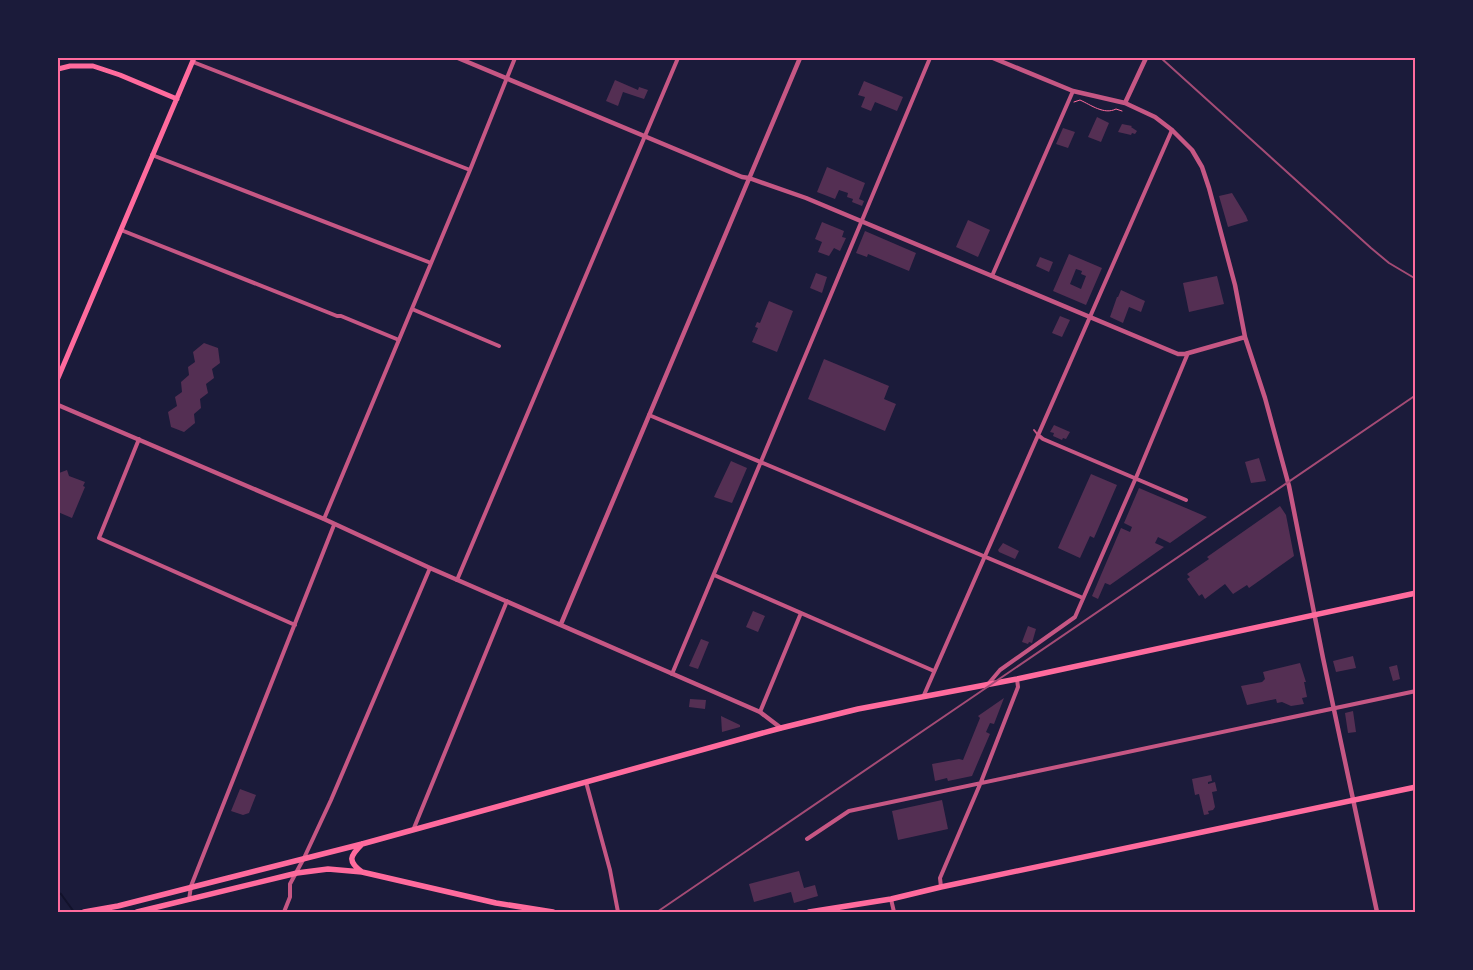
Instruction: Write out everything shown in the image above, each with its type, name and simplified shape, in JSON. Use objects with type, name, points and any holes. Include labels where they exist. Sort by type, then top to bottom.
[{"type":"main road","points":[[58,378],[194,60]]},
{"type":"main road","points":[[58,69],[70,66],[93,66],[120,75],[176,99]]},
{"type":"main road","points":[[85,912],[118,906],[362,844],[414,828],[781,728],[924,695],[1016,679],[1416,593]]},
{"type":"main road","points":[[809,912],[891,899],[1416,787]]},
{"type":"main road","points":[[362,844],[353,853],[352,858],[354,866],[362,872]]},
{"type":"main road","points":[[136,912],[297,873],[328,868],[362,872],[496,903],[553,912]]},
{"type":"street","points":[[458,58],[742,177],[806,198],[1178,354],[1246,337]]},
{"type":"street","points":[[324,519],[515,58]]},
{"type":"street","points":[[457,580],[678,58]]},
{"type":"street","points":[[561,624],[800,58]]},
{"type":"street","points":[[672,674],[930,58]]},
{"type":"street","points":[[993,58],[1073,91],[1125,103],[1155,117],[1172,130],[1192,150],[1202,167],[1235,285],[1246,337],[1288,482],[1377,912]]},
{"type":"street","points":[[1125,103],[1146,58]]},
{"type":"street","points":[[194,60],[470,170]]},
{"type":"street","points":[[992,276],[1073,91]]},
{"type":"street","points":[[924,695],[1172,130]]},
{"type":"street","points":[[152,155],[431,263]]},
{"type":"street","points":[[121,230],[399,340]]},
{"type":"street","points":[[412,309],[498,346]]},
{"type":"street","points":[[989,684],[1000,670],[1075,617],[1136,479],[1188,353]]},
{"type":"street","points":[[58,405],[324,519],[457,580],[760,712],[781,728]]},
{"type":"street","points":[[649,415],[1083,598]]},
{"type":"street","points":[[1038,435],[1043,439],[1186,500]]},
{"type":"street","points":[[139,439],[99,538],[295,625]]},
{"type":"street","points":[[189,900],[191,886],[334,525]]},
{"type":"street","points":[[284,912],[290,898],[290,884],[331,800],[430,568]]},
{"type":"street","points":[[714,575],[934,671]]},
{"type":"street","points":[[414,828],[507,601]]},
{"type":"street","points":[[760,712],[801,613]]},
{"type":"street","points":[[941,887],[940,878],[981,782],[1018,687],[1016,679]]},
{"type":"street","points":[[807,838],[849,811],[1416,691]]},
{"type":"street","points":[[586,782],[610,870],[618,912]]},
{"type":"street","points":[[891,899],[894,912]]},
{"type":"lane","points":[[1034,430],[1038,435]]},
{"type":"path","points":[[1072,106],[1077,100],[1100,110],[1111,111],[1116,109],[1122,111]]},
{"type":"building","points":[[615,80],[638,90],[639,87],[648,90],[644,99],[623,92],[618,106],[606,101]]},
{"type":"building","points":[[864,81],[903,97],[897,111],[875,102],[871,111],[861,107],[865,97],[858,95]]},
{"type":"building","points":[[1097,117],[1109,123],[1101,142],[1088,137]]},
{"type":"building","points":[[1122,124],[1132,126],[1137,131],[1131,135],[1118,132]]},
{"type":"building","points":[[1063,128],[1075,132],[1068,148],[1056,144]]},
{"type":"building","points":[[827,167],[865,183],[859,199],[864,201],[862,206],[852,202],[853,199],[847,197],[848,193],[839,190],[835,199],[817,192]]},
{"type":"building","points":[[1232,193],[1248,221],[1228,227],[1219,196]]},
{"type":"building","points":[[968,220],[990,230],[978,257],[956,247]]},
{"type":"building","points":[[822,222],[844,231],[842,237],[846,238],[840,251],[834,248],[829,256],[818,252],[822,242],[815,239]]},
{"type":"building","points":[[865,231],[916,253],[909,271],[868,254],[867,257],[856,253]]},
{"type":"building","points":[[1069,254],[1102,268],[1086,305],[1053,291]],"holes":[[[1076,269],[1082,271],[1081,274],[1086,276],[1081,289],[1070,284]]]},
{"type":"building","points":[[1040,257],[1053,262],[1049,272],[1036,266]]},
{"type":"building","points":[[816,273],[827,277],[822,293],[810,288]]},
{"type":"building","points":[[1217,276],[1224,304],[1189,312],[1183,283]]},
{"type":"building","points":[[1121,290],[1145,301],[1141,312],[1129,307],[1123,323],[1110,317]]},
{"type":"building","points":[[769,301],[793,311],[777,352],[752,342],[758,328],[755,327],[757,322],[760,323]]},
{"type":"building","points":[[1060,316],[1070,320],[1062,337],[1052,333]]},
{"type":"building","points":[[204,343],[218,348],[220,363],[212,369],[214,378],[206,384],[208,393],[200,399],[201,408],[194,414],[195,423],[184,432],[171,427],[168,412],[177,406],[175,397],[182,392],[181,382],[189,375],[188,367],[195,362],[193,352]]},
{"type":"building","points":[[824,359],[889,386],[884,399],[896,404],[885,431],[808,399]]},
{"type":"building","points":[[1054,425],[1070,432],[1066,439],[1063,438],[1062,440],[1053,436],[1054,433],[1050,432]]},
{"type":"building","points":[[1259,458],[1266,481],[1251,483],[1245,462]]},
{"type":"building","points":[[731,461],[747,468],[732,503],[714,497]]},
{"type":"building","points":[[58,470],[59,473],[67,470],[69,476],[85,482],[83,486],[85,487],[72,518],[58,512]]},
{"type":"building","points":[[1091,474],[1117,485],[1094,538],[1090,536],[1080,558],[1058,548]]},
{"type":"building","points":[[1139,488],[1207,517],[1170,543],[1158,537],[1155,543],[1164,547],[1110,585],[1105,583],[1098,599],[1092,596],[1121,528],[1130,532],[1132,527],[1124,523]]},
{"type":"building","points":[[1280,506],[1286,515],[1294,556],[1249,588],[1247,585],[1233,594],[1225,584],[1205,599],[1202,594],[1199,596],[1187,579],[1190,577],[1187,574],[1209,559],[1207,557]]},
{"type":"building","points":[[1003,543],[1019,551],[1015,559],[999,552],[998,550]]},
{"type":"building","points":[[753,611],[765,616],[758,632],[746,627]]},
{"type":"building","points":[[1028,626],[1036,629],[1032,643],[1029,642],[1028,644],[1022,642]]},
{"type":"building","points":[[701,639],[709,642],[698,669],[689,666]]},
{"type":"building","points":[[1353,656],[1356,668],[1336,672],[1333,661]]},
{"type":"building","points":[[1300,663],[1306,682],[1304,682],[1307,697],[1302,698],[1304,704],[1291,706],[1282,702],[1277,703],[1276,699],[1247,705],[1241,686],[1262,682],[1265,679],[1263,672]]},
{"type":"building","points":[[1397,665],[1400,679],[1393,681],[1389,667]]},
{"type":"building","points":[[1004,698],[994,724],[990,723],[986,732],[990,734],[972,776],[948,781],[947,778],[935,781],[932,764],[959,759],[963,760],[980,718],[978,716]]},
{"type":"building","points":[[690,699],[706,700],[705,709],[689,707]]},
{"type":"building","points":[[1353,711],[1356,732],[1348,733],[1345,713]]},
{"type":"building","points":[[721,716],[740,725],[740,727],[722,732]]},
{"type":"building","points":[[1211,775],[1212,781],[1208,782],[1208,784],[1215,782],[1217,791],[1212,792],[1215,807],[1213,810],[1208,811],[1209,814],[1204,815],[1199,794],[1195,795],[1192,779]]},
{"type":"building","points":[[240,789],[256,795],[249,813],[243,815],[231,811]]},
{"type":"building","points":[[942,800],[948,829],[898,840],[892,811]]},
{"type":"building","points":[[799,871],[804,888],[815,885],[818,896],[794,903],[791,892],[754,902],[749,884]]},
{"type":"waterway","points":[[58,893],[61,894],[74,912]]},
{"type":"railway","points":[[1161,58],[1371,248],[1389,263],[1416,279]]},
{"type":"railway","points":[[657,912],[1416,395]]}]
